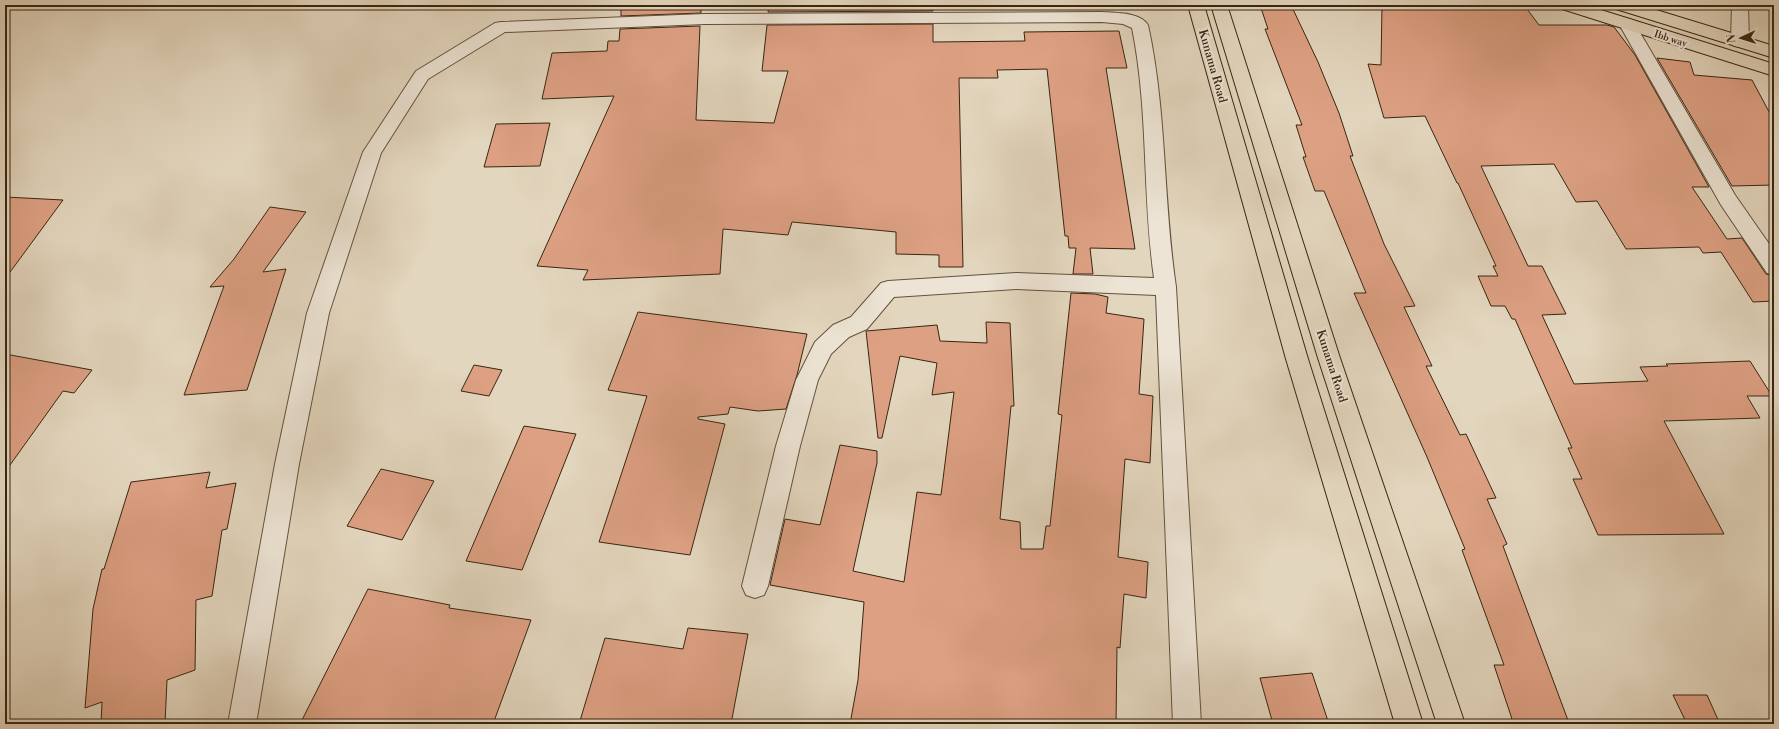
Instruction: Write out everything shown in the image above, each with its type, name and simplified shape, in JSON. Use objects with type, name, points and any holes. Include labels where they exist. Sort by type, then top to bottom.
[{"type":"main road","name":"Kunama Road","points":[[1196,5],[1297,359],[1409,724]]},
{"type":"main road","name":"Kunama Road","points":[[1219,5],[1328,358],[1451,724]]},
{"type":"main road","name":"Ibb way","points":[[1568,5],[1774,70]]},
{"type":"main road","points":[[1622,5],[1774,52]]},
{"type":"street","points":[[1740,5],[1740,42]]},
{"type":"street","points":[[242,724],[287,464],[318,313],[372,152],[422,75],[501,27],[705,19],[1102,17],[1126,19],[1140,25],[1146,48],[1151,83],[1160,244],[1166,287],[1187,724]]},
{"type":"street","points":[[1627,24],[1728,200],[1774,267]]},
{"type":"street","points":[[755,586],[788,446],[807,380],[823,348],[841,332],[859,323],[888,289],[1016,281],[1166,287]]},
{"type":"building","points":[[621,5],[701,5],[701,13],[621,16]]},
{"type":"building","points":[[769,5],[933,5],[933,11],[768,12]]},
{"type":"building","points":[[1260,5],[1291,5],[1318,62],[1339,113],[1353,156],[1350,156],[1384,244],[1415,306],[1404,307],[1432,366],[1426,366],[1460,435],[1466,434],[1496,498],[1487,499],[1507,544],[1503,546],[1569,723],[1513,722],[1494,665],[1504,665],[1462,550],[1465,549],[1427,457],[1354,293],[1366,293],[1324,191],[1315,191],[1303,157],[1306,157],[1296,125],[1302,125],[1265,29],[1268,29]]},
{"type":"building","points":[[1382,5],[1462,5],[1462,7],[1524,5],[1539,25],[1607,25],[1614,27],[1635,55],[1709,187],[1692,187],[1727,239],[1742,238],[1766,274],[1770,275],[1774,282],[1774,301],[1753,302],[1721,252],[1703,253],[1699,247],[1626,249],[1597,201],[1576,202],[1554,164],[1481,166],[1528,266],[1542,266],[1566,314],[1542,315],[1574,384],[1648,381],[1640,367],[1668,366],[1666,364],[1750,361],[1772,396],[1747,396],[1760,418],[1664,421],[1724,534],[1598,535],[1573,479],[1582,479],[1568,448],[1572,448],[1515,319],[1512,319],[1505,306],[1491,306],[1478,276],[1498,276],[1493,266],[1496,266],[1425,116],[1384,118],[1368,64],[1381,65]]},
{"type":"building","points":[[933,24],[933,42],[1025,41],[1024,32],[1119,31],[1127,68],[1106,68],[1135,249],[1090,248],[1093,274],[1073,274],[1076,248],[1069,248],[1068,236],[1065,236],[1047,69],[997,70],[998,78],[959,78],[963,267],[939,267],[939,255],[896,254],[896,232],[792,222],[788,235],[723,229],[720,274],[583,280],[588,270],[537,266],[614,96],[542,99],[552,53],[607,51],[608,41],[619,41],[620,29],[700,26],[696,120],[774,123],[788,71],[762,71],[767,25]]},
{"type":"building","points":[[1657,58],[1690,62],[1694,75],[1752,80],[1774,121],[1774,185],[1732,186]]},
{"type":"building","points":[[550,123],[540,166],[484,167],[496,124]]},
{"type":"building","points":[[5,197],[63,200],[5,279]]},
{"type":"building","points":[[270,207],[306,212],[263,272],[286,269],[247,390],[184,395],[224,286],[210,287],[234,259]]},
{"type":"building","points":[[1071,293],[1095,294],[1108,297],[1106,313],[1144,319],[1139,394],[1153,396],[1150,463],[1125,459],[1118,557],[1148,562],[1146,598],[1124,594],[1120,648],[1117,647],[1116,724],[850,724],[858,680],[864,602],[770,585],[785,519],[820,525],[840,445],[877,451],[877,463],[853,571],[904,582],[917,492],[941,495],[954,392],[932,395],[937,363],[900,356],[882,438],[878,438],[866,331],[937,325],[940,341],[987,343],[986,322],[1010,323],[1014,406],[1011,406],[1000,519],[1020,522],[1021,549],[1043,549],[1046,526],[1050,526],[1062,415],[1058,414]]},
{"type":"building","points":[[638,312],[807,334],[797,375],[786,409],[758,411],[730,407],[728,414],[698,417],[698,419],[725,424],[690,555],[599,542],[647,396],[608,390]]},
{"type":"building","points":[[5,354],[92,370],[74,393],[63,391],[5,472]]},
{"type":"building","points":[[474,365],[502,370],[489,396],[461,391]]},
{"type":"building","points":[[524,426],[576,434],[522,570],[466,561]]},
{"type":"building","points":[[381,469],[434,481],[402,540],[347,526]]},
{"type":"building","points":[[210,472],[206,488],[236,483],[227,529],[222,530],[212,596],[196,600],[195,670],[167,680],[165,724],[101,724],[102,702],[85,708],[93,609],[102,569],[104,569],[131,482]]},
{"type":"building","points":[[368,589],[450,605],[449,608],[531,620],[493,724],[300,724]]},
{"type":"building","points":[[688,628],[748,634],[731,724],[579,724],[605,638],[683,649]]},
{"type":"building","points":[[1312,673],[1329,724],[1273,724],[1260,678]]},
{"type":"building","points":[[1673,695],[1707,695],[1720,724],[1687,724]]}]
